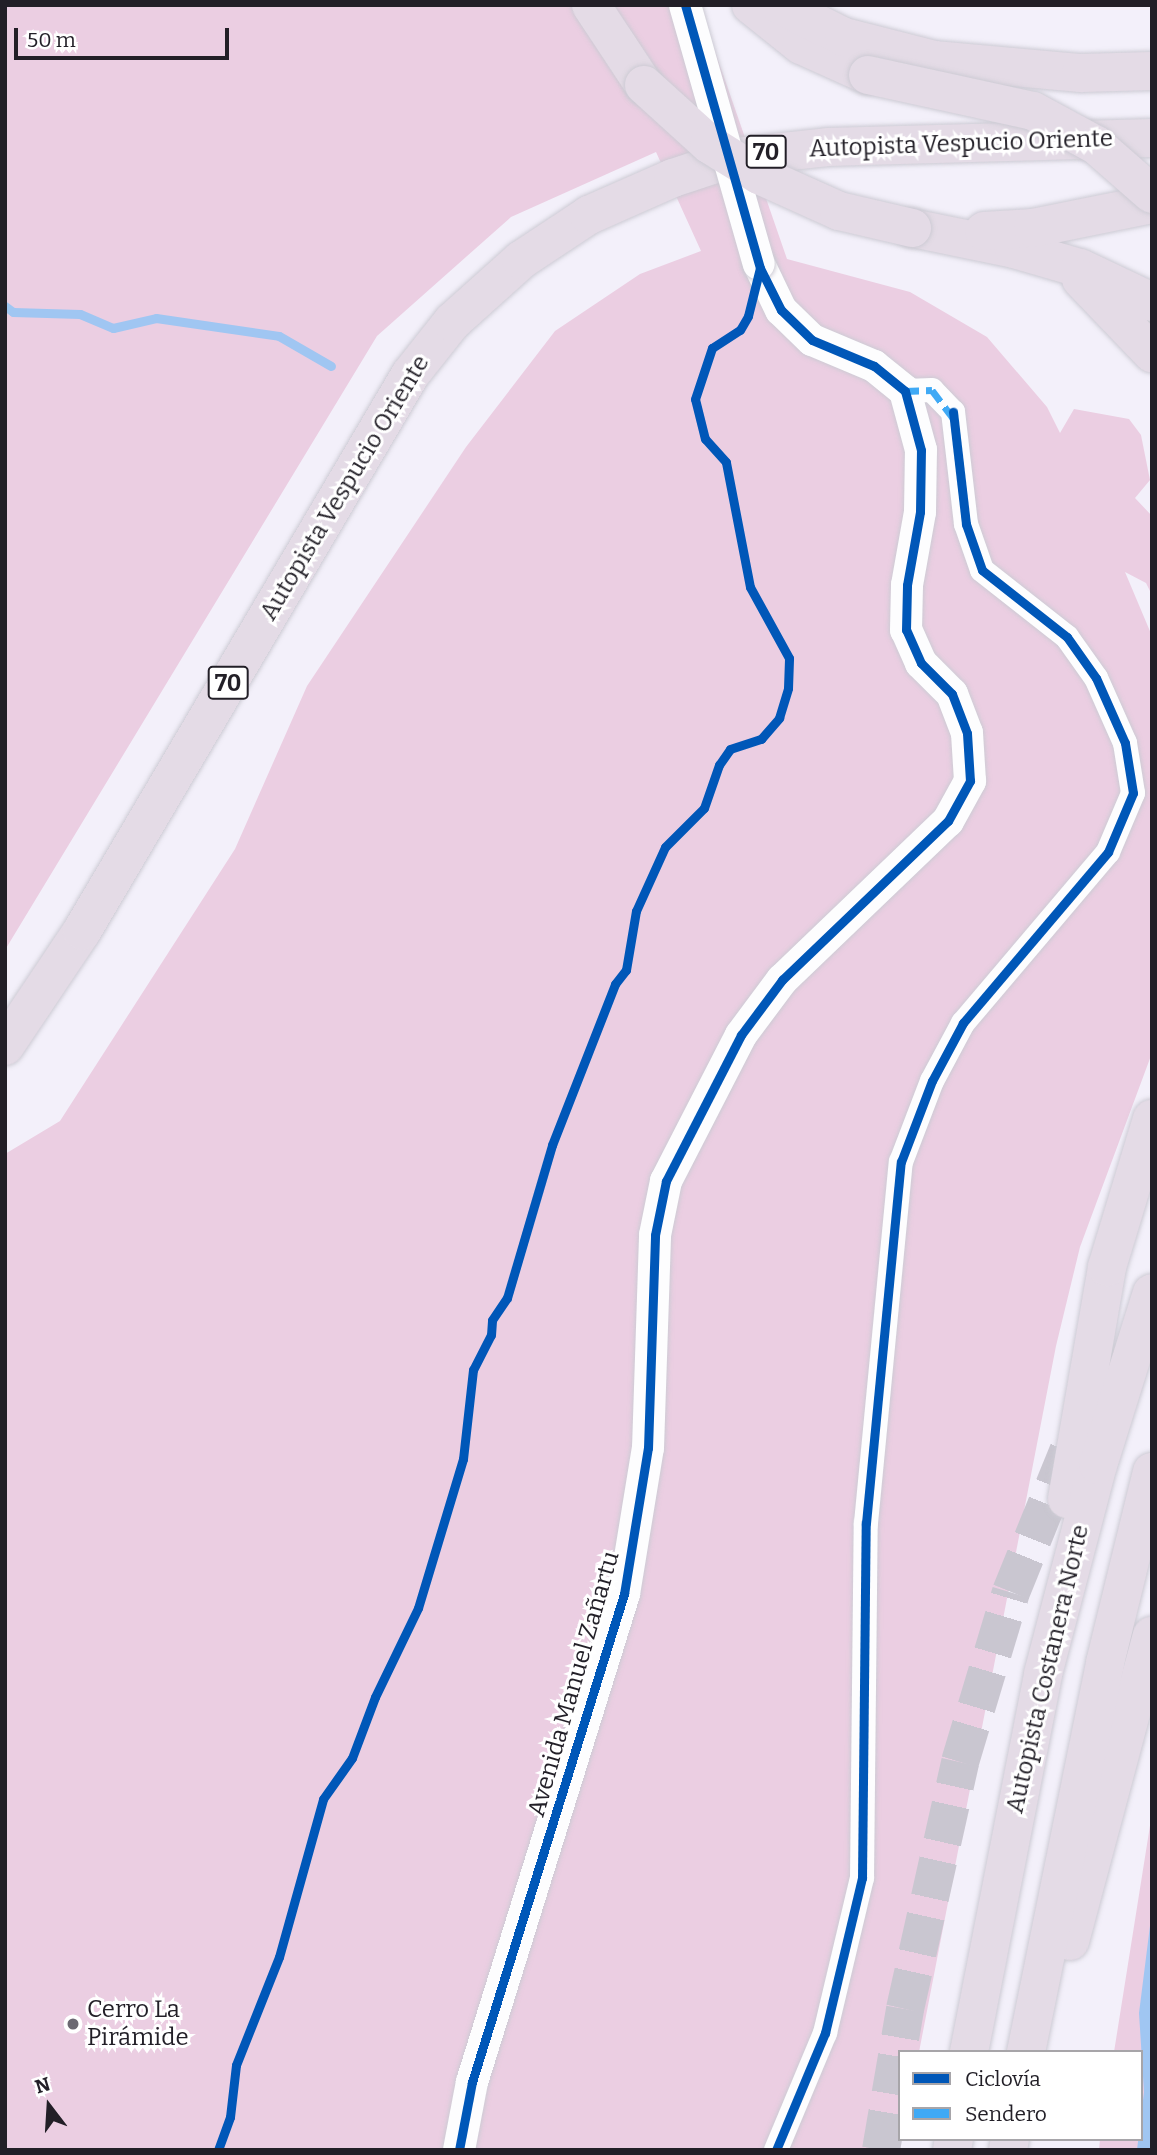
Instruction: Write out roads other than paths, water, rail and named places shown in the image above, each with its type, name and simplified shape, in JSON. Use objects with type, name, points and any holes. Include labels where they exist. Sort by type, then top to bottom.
[{"type":"highway","points":[[591,5],[644,85],[709,144],[759,175],[839,211],[1047,258],[1112,281],[1152,302]]},
{"type":"highway","points":[[751,5],[801,45],[868,75],[1033,111],[1096,145],[1152,194]]},
{"type":"highway","points":[[780,5],[844,37],[897,52],[970,65],[1130,68]]},
{"type":"highway","name":"Autopista Vespucio Oriente","points":[[5,1046],[88,921],[410,376],[452,322],[521,260],[589,215],[673,178],[737,156],[829,147],[1144,137]]},
{"type":"highway","points":[[912,228],[1033,228],[1152,204]]},
{"type":"highway","points":[[1047,258],[1098,294],[1152,353]]},
{"type":"highway","points":[[1044,1674],[1107,1267],[1152,1119]]},
{"type":"highway","points":[[1091,1366],[1152,1198]]},
{"type":"highway","name":"Autopista Costanera Norte","points":[[969,2050],[1044,1674],[1098,1465],[1152,1293]]},
{"type":"highway","points":[[1026,2050],[1097,1701],[1152,1472]]},
{"type":"highway","points":[[1033,2050],[1081,1905],[1152,1636]]},
{"type":"street","points":[[685,5],[759,264],[781,310],[812,340],[874,366],[905,391],[932,390],[953,412],[966,524],[982,570],[1067,637],[1088,668],[1125,743],[1133,793],[1108,852],[962,1023],[932,1081],[901,1162],[866,1523],[862,1878],[825,2034],[776,2150]]},
{"type":"street","name":"Avenida Manuel Zañartu","points":[[459,2150],[472,2082],[624,1594],[648,1448],[654,1236],[666,1181],[729,1056],[782,980],[948,821],[970,781],[967,733],[952,694],[921,663],[906,630],[907,585],[920,512],[921,450],[905,391]]},
{"type":"water","points":[[1152,1910],[1152,2150],[1137,2150],[1138,2141],[1143,2141],[1144,2092],[1139,2013]]},
{"type":"waterway","points":[[5,306],[13,312],[80,314],[113,328],[156,318],[279,336],[331,366]]},
{"type":"tunnel","points":[[898,2050],[960,1762],[1011,1592],[1070,1447]]},
{"type":"tunnel","points":[[881,2150],[898,2050]]},
{"type":"place","name":"Cerro La Pirámide","points":[[73,2024]]}]
